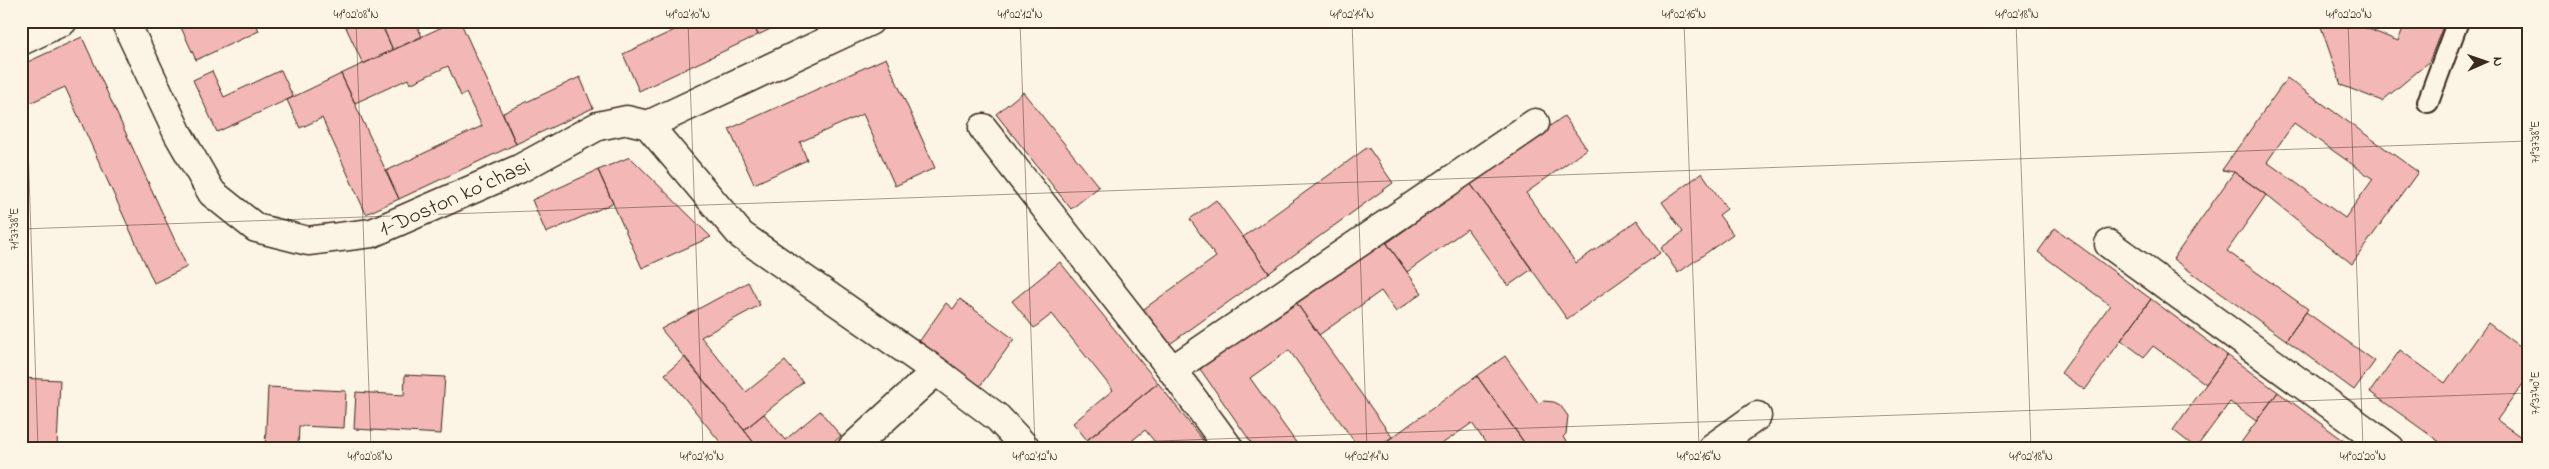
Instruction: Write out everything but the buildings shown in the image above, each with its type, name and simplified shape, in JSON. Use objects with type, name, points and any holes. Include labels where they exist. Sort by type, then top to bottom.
[{"type":"street","points":[[21,41],[63,21]]},
{"type":"street","name":"1-Doston koʻchasi","points":[[125,21],[178,134],[212,193],[256,228],[308,241],[372,232],[519,169],[598,126],[627,120],[648,125]]},
{"type":"street","points":[[870,21],[648,125],[741,235],[936,371],[998,418],[1026,448]]},
{"type":"street","points":[[1172,370],[1535,123]]},
{"type":"street","points":[[983,128],[1172,370],[1229,448]]},
{"type":"street","points":[[2109,244],[2390,448]]},
{"type":"street","points":[[852,448],[936,371]]},
{"type":"street","points":[[1712,448],[1757,416]]},
{"type":"lane","points":[[2428,102],[2458,21]]}]
